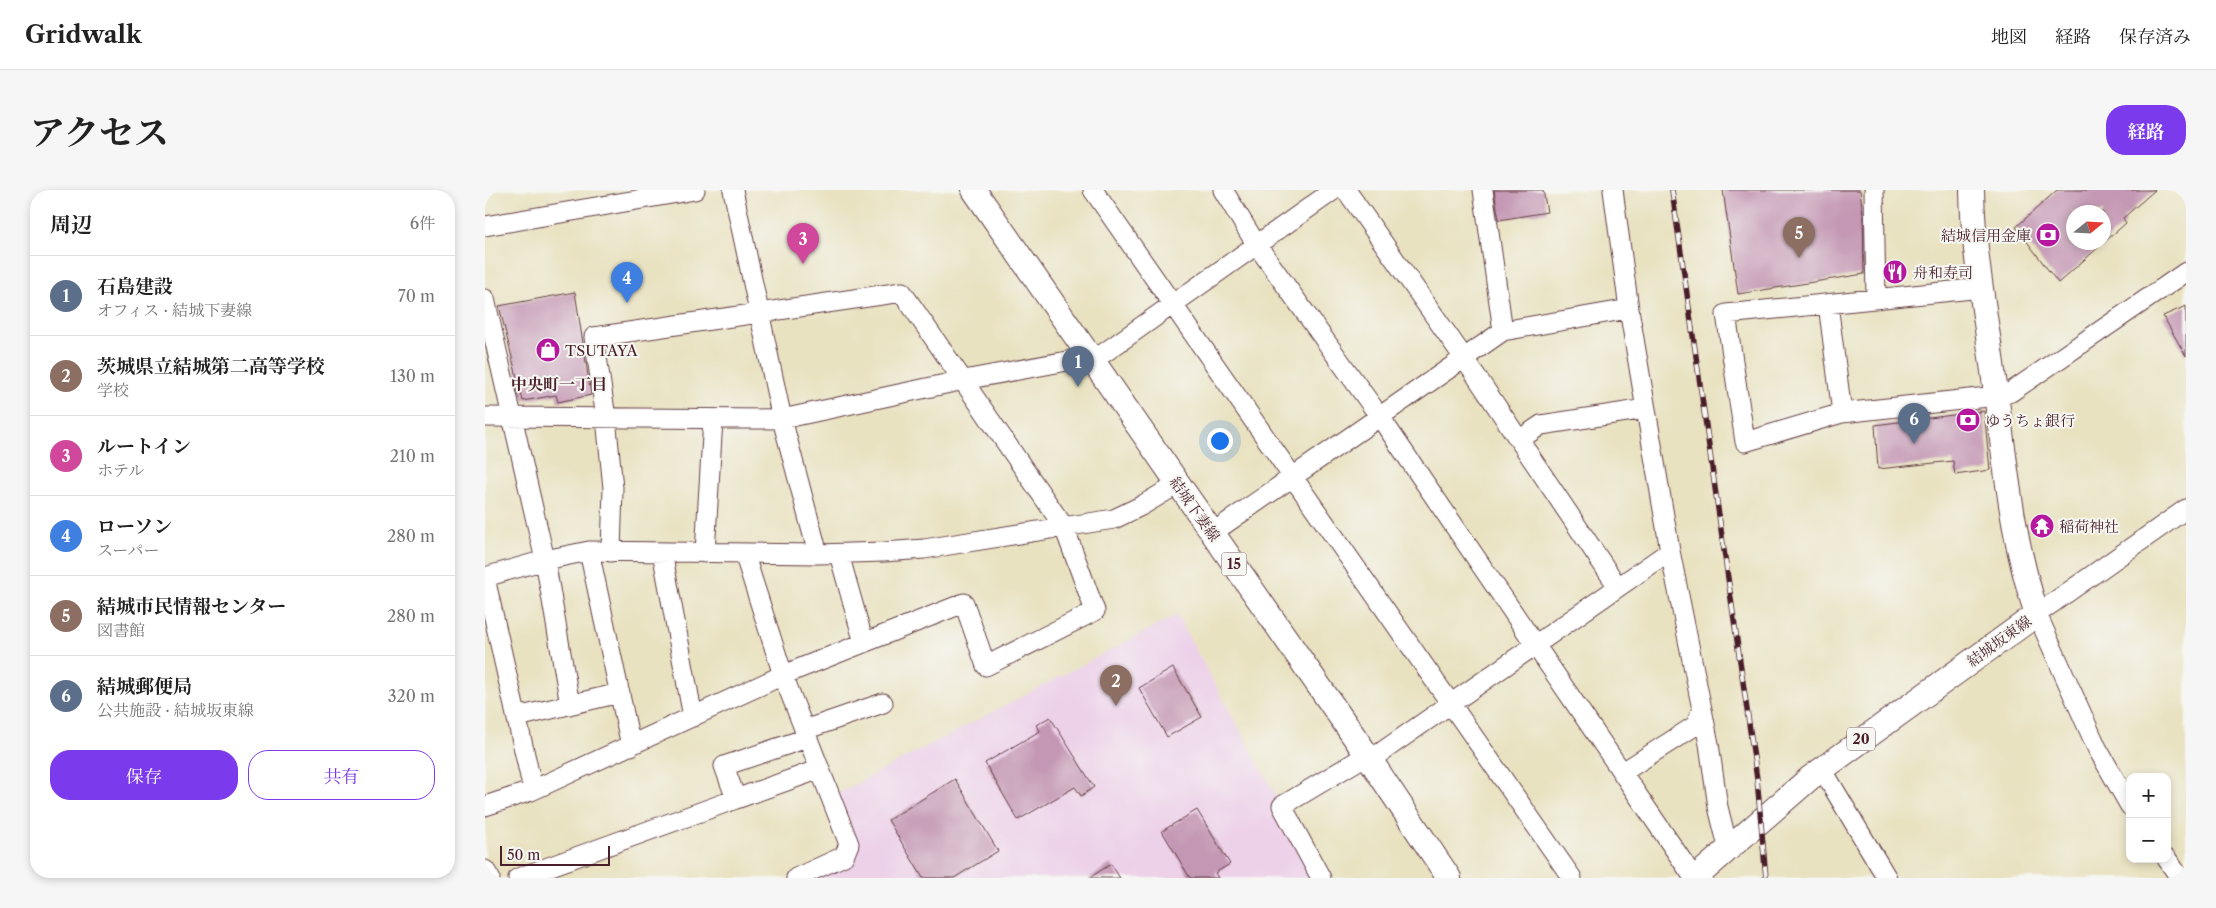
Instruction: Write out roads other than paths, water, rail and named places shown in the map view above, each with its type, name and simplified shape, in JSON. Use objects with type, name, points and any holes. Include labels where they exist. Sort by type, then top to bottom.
[{"type":"main road","name":"結城下妻線","points":[[974,190],[1368,757],[1449,878]]},
{"type":"main road","name":"結城坂東線","points":[[1695,878],[1729,851],[1792,792],[2037,614],[2023,567],[1982,288],[1972,190]]},
{"type":"street","points":[[485,226],[695,190]]},
{"type":"street","points":[[733,190],[782,419],[818,554]]},
{"type":"street","points":[[1093,190],[1452,703],[1571,878]]},
{"type":"street","points":[[1223,190],[1256,244],[1380,417],[1695,878]]},
{"type":"street","points":[[485,417],[782,419],[964,380],[1089,358],[1104,353],[1334,190]]},
{"type":"street","points":[[1346,190],[1464,358],[1618,587]]},
{"type":"street","points":[[1483,190],[1503,331]]},
{"type":"street","points":[[1613,190],[1629,309],[1670,551],[1709,744],[1718,808],[1729,851]]},
{"type":"street","points":[[1874,190],[1876,299]]},
{"type":"street","points":[[1982,288],[1726,314],[1745,442],[1842,413],[1997,396],[2011,392],[2186,272]]},
{"type":"street","points":[[485,806],[533,790],[783,676],[964,604],[987,666],[1095,611],[1063,527],[902,292],[594,338],[606,418],[613,488],[611,552]]},
{"type":"street","points":[[485,298],[545,560],[570,705]]},
{"type":"street","points":[[1828,304],[1842,413]]},
{"type":"street","points":[[1212,533],[1503,331],[1629,309]]},
{"type":"street","points":[[1519,440],[1541,425],[1646,409]]},
{"type":"street","points":[[705,553],[713,419]]},
{"type":"street","points":[[533,790],[485,578],[545,560],[589,551],[839,554],[924,549],[1114,519],[1141,506],[1178,484]]},
{"type":"street","points":[[2126,799],[2097,748],[2037,614],[2186,509]]},
{"type":"street","points":[[589,551],[631,746]]},
{"type":"street","points":[[1321,878],[1282,806],[1368,757],[1452,703],[1670,551]]},
{"type":"street","points":[[662,552],[693,717]]},
{"type":"street","points":[[744,553],[783,676],[849,844],[845,856],[796,878]]},
{"type":"street","points":[[839,554],[864,643]]},
{"type":"street","points":[[517,717],[620,693]]},
{"type":"street","points":[[736,799],[724,766],[883,703]]},
{"type":"street","points":[[1623,772],[1696,726],[1701,711]]},
{"type":"street","points":[[518,878],[820,769]]},
{"type":"street","points":[[1822,769],[1887,878]]},
{"type":"street","points":[[2170,863],[2180,878]]},
{"type":"street","points":[[485,870],[491,878]]},
{"type":"railway","points":[[1672,190],[1757,779],[1766,878]]},
{"type":"place","name":"結城信用金庫","points":[[2048,235]]},
{"type":"place","name":"結城市民情報センター","points":[[1799,258]]},
{"type":"place","name":"ルートイン","points":[[803,264]]},
{"type":"place","name":"舟和寿司","points":[[1895,272]]},
{"type":"place","name":"ローソン","points":[[627,303]]},
{"type":"place","name":"TSUTAYA","points":[[548,350]]},
{"type":"place","name":"石島建設","points":[[1078,387]]},
{"type":"place","name":"ゆうちょ銀行","points":[[1968,420]]},
{"type":"place","name":"結城郵便局","points":[[1914,444]]},
{"type":"place","name":"稲荷神社","points":[[2042,526]]},
{"type":"place","name":"茨城県立結城第二高等学校","points":[[1116,706]]},
{"type":"district","name":"中央町一丁目","points":[[559,384]]}]
